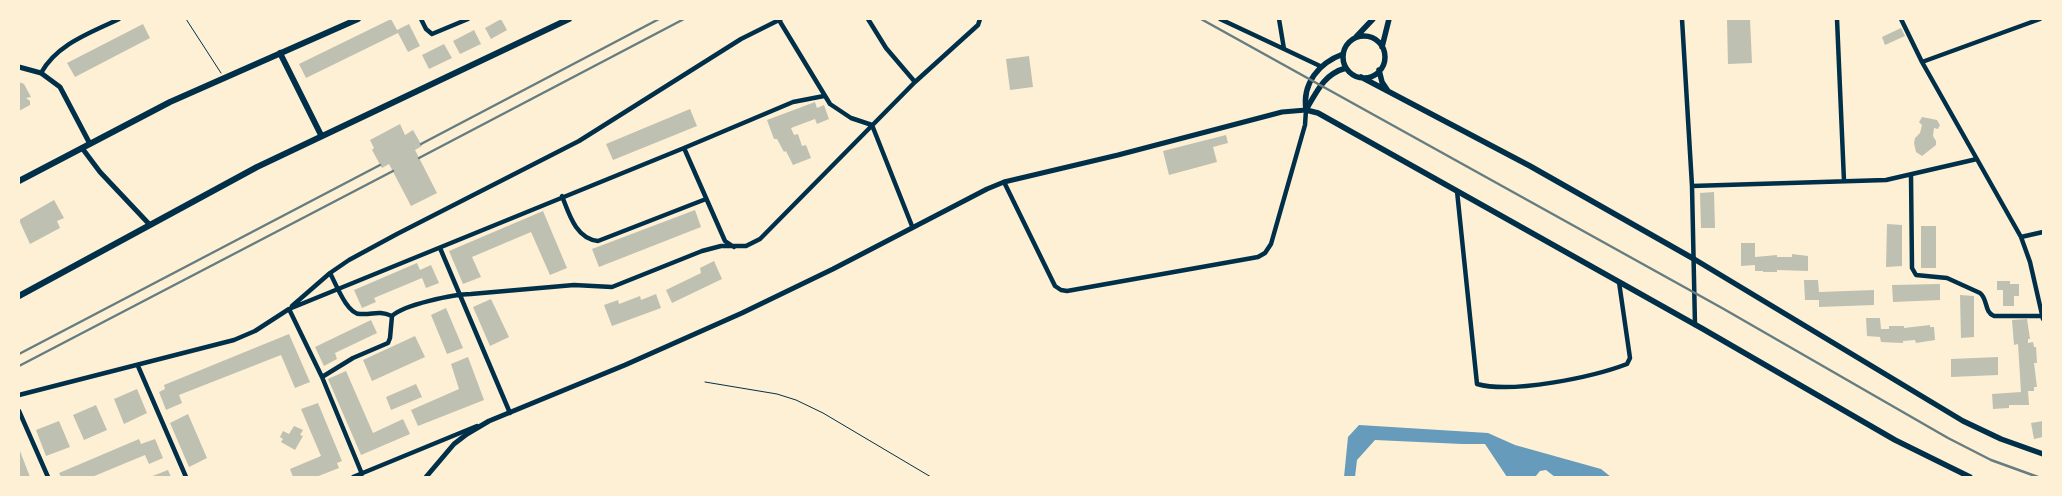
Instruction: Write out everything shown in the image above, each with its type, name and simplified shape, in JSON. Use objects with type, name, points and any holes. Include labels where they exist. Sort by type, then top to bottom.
[{"type":"main road","points":[[19,181],[170,102],[358,19]]},
{"type":"main road","points":[[19,296],[150,224],[321,135],[441,81],[569,19]]},
{"type":"main road","points":[[1356,37],[1368,36],[1379,42],[1382,47],[1384,59],[1379,70],[1374,75],[1355,76],[1346,68],[1343,54],[1348,44],[1373,19]]},
{"type":"main road","points":[[1382,47],[1390,19]]},
{"type":"main road","points":[[280,53],[321,135]]},
{"type":"main road","points":[[1306,110],[1304,99],[1307,87],[1320,66],[1343,54]]},
{"type":"main road","points":[[1306,110],[1325,80],[1335,71],[1346,68]]},
{"type":"main road","points":[[1379,70],[1382,82],[1389,92]]},
{"type":"main road","points":[[1361,77],[1513,157],[1694,258],[1963,421],[2001,439],[2043,454]]},
{"type":"main road","points":[[1306,110],[1318,113],[1895,440],[1970,477]]},
{"type":"street","points":[[41,73],[46,64],[63,47],[118,19]]},
{"type":"street","points":[[421,19],[426,29],[432,34],[468,19]]},
{"type":"street","points":[[289,309],[330,273],[397,234],[579,141],[734,44],[780,19],[830,104],[840,112],[872,125],[912,226]]},
{"type":"street","points":[[868,19],[886,48],[915,82]]},
{"type":"street","points":[[322,377],[353,358],[388,343],[392,316],[396,312],[416,305],[458,294],[578,284],[612,288],[702,251],[721,246],[746,246],[760,239],[915,82],[978,25],[980,19]]},
{"type":"street","points":[[1220,19],[1320,66]]},
{"type":"street","points":[[1279,19],[1284,49]]},
{"type":"street","points":[[1682,19],[1692,186],[1695,325]]},
{"type":"street","points":[[1837,19],[1844,181]]},
{"type":"street","points":[[1901,19],[1922,62],[2021,237],[2030,262],[2043,317],[1994,316],[1988,312],[1985,296],[1980,293],[1947,278],[1916,276],[1912,268],[1911,176]]},
{"type":"street","points":[[1922,62],[2040,19]]},
{"type":"street","points":[[19,67],[41,73],[60,87],[90,144]]},
{"type":"street","points":[[19,395],[234,340],[255,330],[289,309],[562,196],[684,148],[793,102],[824,96]]},
{"type":"street","points":[[353,477],[632,362],[742,313],[833,269],[912,226],[1004,182],[1118,155],[1282,112],[1306,110],[1305,125],[1271,244],[1266,253],[1258,257],[1067,291],[1061,290],[1055,286],[1004,182]]},
{"type":"street","points":[[82,148],[100,172],[150,224]]},
{"type":"street","points":[[684,148],[725,241],[734,246]]},
{"type":"street","points":[[1692,186],[1886,180],[1911,176],[1976,159]]},
{"type":"street","points":[[1457,191],[1477,384],[1501,388],[1557,381],[1604,373],[1627,364],[1630,358],[1619,282]]},
{"type":"street","points":[[562,196],[573,223],[585,237],[598,241],[706,199]]},
{"type":"street","points":[[2021,237],[2043,232]]},
{"type":"street","points":[[440,248],[510,413]]},
{"type":"street","points":[[330,273],[349,310],[356,314],[376,312],[392,316]]},
{"type":"street","points":[[289,309],[322,377],[362,474]]},
{"type":"street","points":[[138,366],[186,477]]},
{"type":"street","points":[[19,411],[48,477]]},
{"type":"street","points":[[426,477],[454,444],[490,421]]},
{"type":"path","points":[[186,19],[217,64],[224,78]]},
{"type":"path","points":[[705,382],[777,394],[796,400],[823,413],[931,477]]},
{"type":"water","points":[[1359,425],[1488,433],[1515,445],[1601,469],[1611,477],[1555,477],[1546,470],[1540,471],[1535,477],[1507,477],[1485,444],[1375,440],[1357,460],[1355,477],[1344,477],[1348,437]]},
{"type":"building","points":[[391,19],[397,30],[409,24],[420,46],[408,52],[398,33],[306,78],[299,64]]},
{"type":"building","points":[[501,19],[507,30],[491,39],[485,28]]},
{"type":"building","points":[[1727,19],[1750,19],[1752,63],[1728,64]]},
{"type":"building","points":[[143,24],[150,38],[75,77],[67,63]]},
{"type":"building","points":[[1901,28],[1905,36],[1885,45],[1882,37]]},
{"type":"building","points":[[474,30],[481,44],[460,54],[453,41]]},
{"type":"building","points":[[444,44],[452,58],[429,69],[422,55]]},
{"type":"building","points":[[1029,56],[1033,87],[1010,90],[1006,59]]},
{"type":"building","points":[[19,82],[24,84],[31,97],[26,98],[30,101],[30,105],[19,111]]},
{"type":"building","points":[[815,102],[817,108],[824,105],[829,119],[817,124],[815,119],[791,128],[794,135],[798,134],[802,146],[806,145],[811,158],[793,165],[786,151],[784,152],[777,139],[774,139],[767,120]]},
{"type":"building","points":[[690,109],[697,126],[613,160],[606,144]]},
{"type":"building","points":[[1922,117],[1937,120],[1940,125],[1938,129],[1934,128],[1933,136],[1936,145],[1922,156],[1916,152],[1914,143],[1915,138],[1920,133],[1922,125],[1919,122]]},
{"type":"building","points":[[400,124],[405,135],[413,130],[422,146],[415,150],[437,193],[411,206],[389,164],[382,168],[372,150],[374,148],[370,140]]},
{"type":"building","points":[[1226,135],[1228,143],[1213,147],[1217,162],[1169,175],[1163,151]]},
{"type":"building","points":[[1714,192],[1715,228],[1701,228],[1700,193]]},
{"type":"building","points":[[54,200],[64,218],[57,221],[60,228],[30,244],[19,220]]},
{"type":"building","points":[[695,210],[701,227],[599,267],[592,249]]},
{"type":"building","points":[[543,211],[567,268],[550,275],[531,232],[472,257],[481,277],[463,284],[449,251]]},
{"type":"building","points":[[1887,224],[1902,225],[1902,266],[1886,267]]},
{"type":"building","points":[[1921,226],[1936,226],[1936,268],[1921,268]]},
{"type":"building","points":[[1741,243],[1755,243],[1755,257],[1777,255],[1777,257],[1792,257],[1792,254],[1808,256],[1808,271],[1777,270],[1777,272],[1763,272],[1755,271],[1755,265],[1741,266]]},
{"type":"building","points":[[714,261],[722,279],[672,303],[666,290],[701,273],[700,268]]},
{"type":"building","points":[[417,263],[420,270],[431,265],[439,283],[426,288],[422,278],[374,298],[376,302],[362,308],[354,290]]},
{"type":"building","points":[[1804,280],[1818,280],[1819,292],[1874,290],[1874,305],[1819,307],[1819,300],[1805,300]]},
{"type":"building","points":[[1997,281],[2010,281],[2010,284],[2019,284],[2019,296],[2014,296],[2014,306],[2003,306],[2003,290],[1997,290]]},
{"type":"building","points":[[1940,284],[1940,300],[1893,302],[1892,285]]},
{"type":"building","points":[[656,294],[661,308],[612,326],[604,305],[618,300],[619,304],[640,296],[641,300]]},
{"type":"building","points":[[1960,295],[1974,296],[1974,337],[1961,338]]},
{"type":"building","points":[[491,299],[509,337],[490,346],[473,307]]},
{"type":"building","points":[[446,308],[463,348],[447,354],[431,315]]},
{"type":"building","points":[[1866,318],[1880,318],[1881,329],[1889,329],[1889,326],[1904,326],[1904,328],[1930,325],[1930,327],[1934,327],[1935,340],[1916,343],[1915,340],[1903,341],[1903,343],[1881,342],[1880,337],[1867,336]]},
{"type":"building","points":[[2027,319],[2030,339],[2028,339],[2028,343],[2033,342],[2034,347],[2036,347],[2037,363],[2034,363],[2037,387],[2034,387],[2034,391],[2028,391],[2029,405],[2009,405],[2009,408],[1993,409],[1992,394],[2021,392],[2018,344],[2014,345],[2012,320]]},
{"type":"building","points":[[371,320],[377,333],[335,353],[337,359],[324,366],[315,347]]},
{"type":"building","points":[[289,334],[310,382],[295,388],[281,355],[179,395],[182,403],[166,410],[159,392],[165,389],[164,385]]},
{"type":"building","points":[[415,336],[425,357],[372,381],[363,360]]},
{"type":"building","points":[[468,357],[484,400],[418,426],[411,410],[459,389],[451,364]]},
{"type":"building","points":[[1998,357],[1998,375],[1951,377],[1951,359]]},
{"type":"building","points":[[346,371],[373,433],[403,419],[410,434],[361,455],[328,379]]},
{"type":"building","points":[[416,384],[422,397],[391,410],[386,397]]},
{"type":"building","points":[[137,389],[147,413],[124,424],[114,399]]},
{"type":"building","points":[[318,403],[342,461],[337,463],[339,468],[316,477],[293,477],[290,469],[321,456],[301,409]]},
{"type":"building","points":[[96,405],[107,430],[84,440],[73,415]]},
{"type":"building","points":[[188,414],[207,458],[189,467],[170,423]]},
{"type":"building","points":[[59,421],[70,447],[46,456],[36,430]]},
{"type":"building","points":[[2043,421],[2043,437],[2034,439],[2031,423]]},
{"type":"building","points":[[294,426],[303,430],[300,435],[303,436],[295,450],[281,442],[283,439],[280,437],[283,431],[289,434]]},
{"type":"building","points":[[139,439],[141,444],[155,439],[163,458],[149,464],[145,455],[92,477],[61,477],[59,473]]},
{"type":"building","points":[[20,451],[30,477],[19,477]]},
{"type":"building","points":[[168,470],[171,477],[150,477]]},
{"type":"railway","points":[[421,144],[659,19]]},
{"type":"railway","points":[[419,158],[684,19]]},
{"type":"railway","points":[[1201,19],[1722,308],[1948,438],[1991,460],[2038,477]]},
{"type":"railway","points":[[19,354],[380,165]]},
{"type":"railway","points":[[19,366],[393,171]]}]
